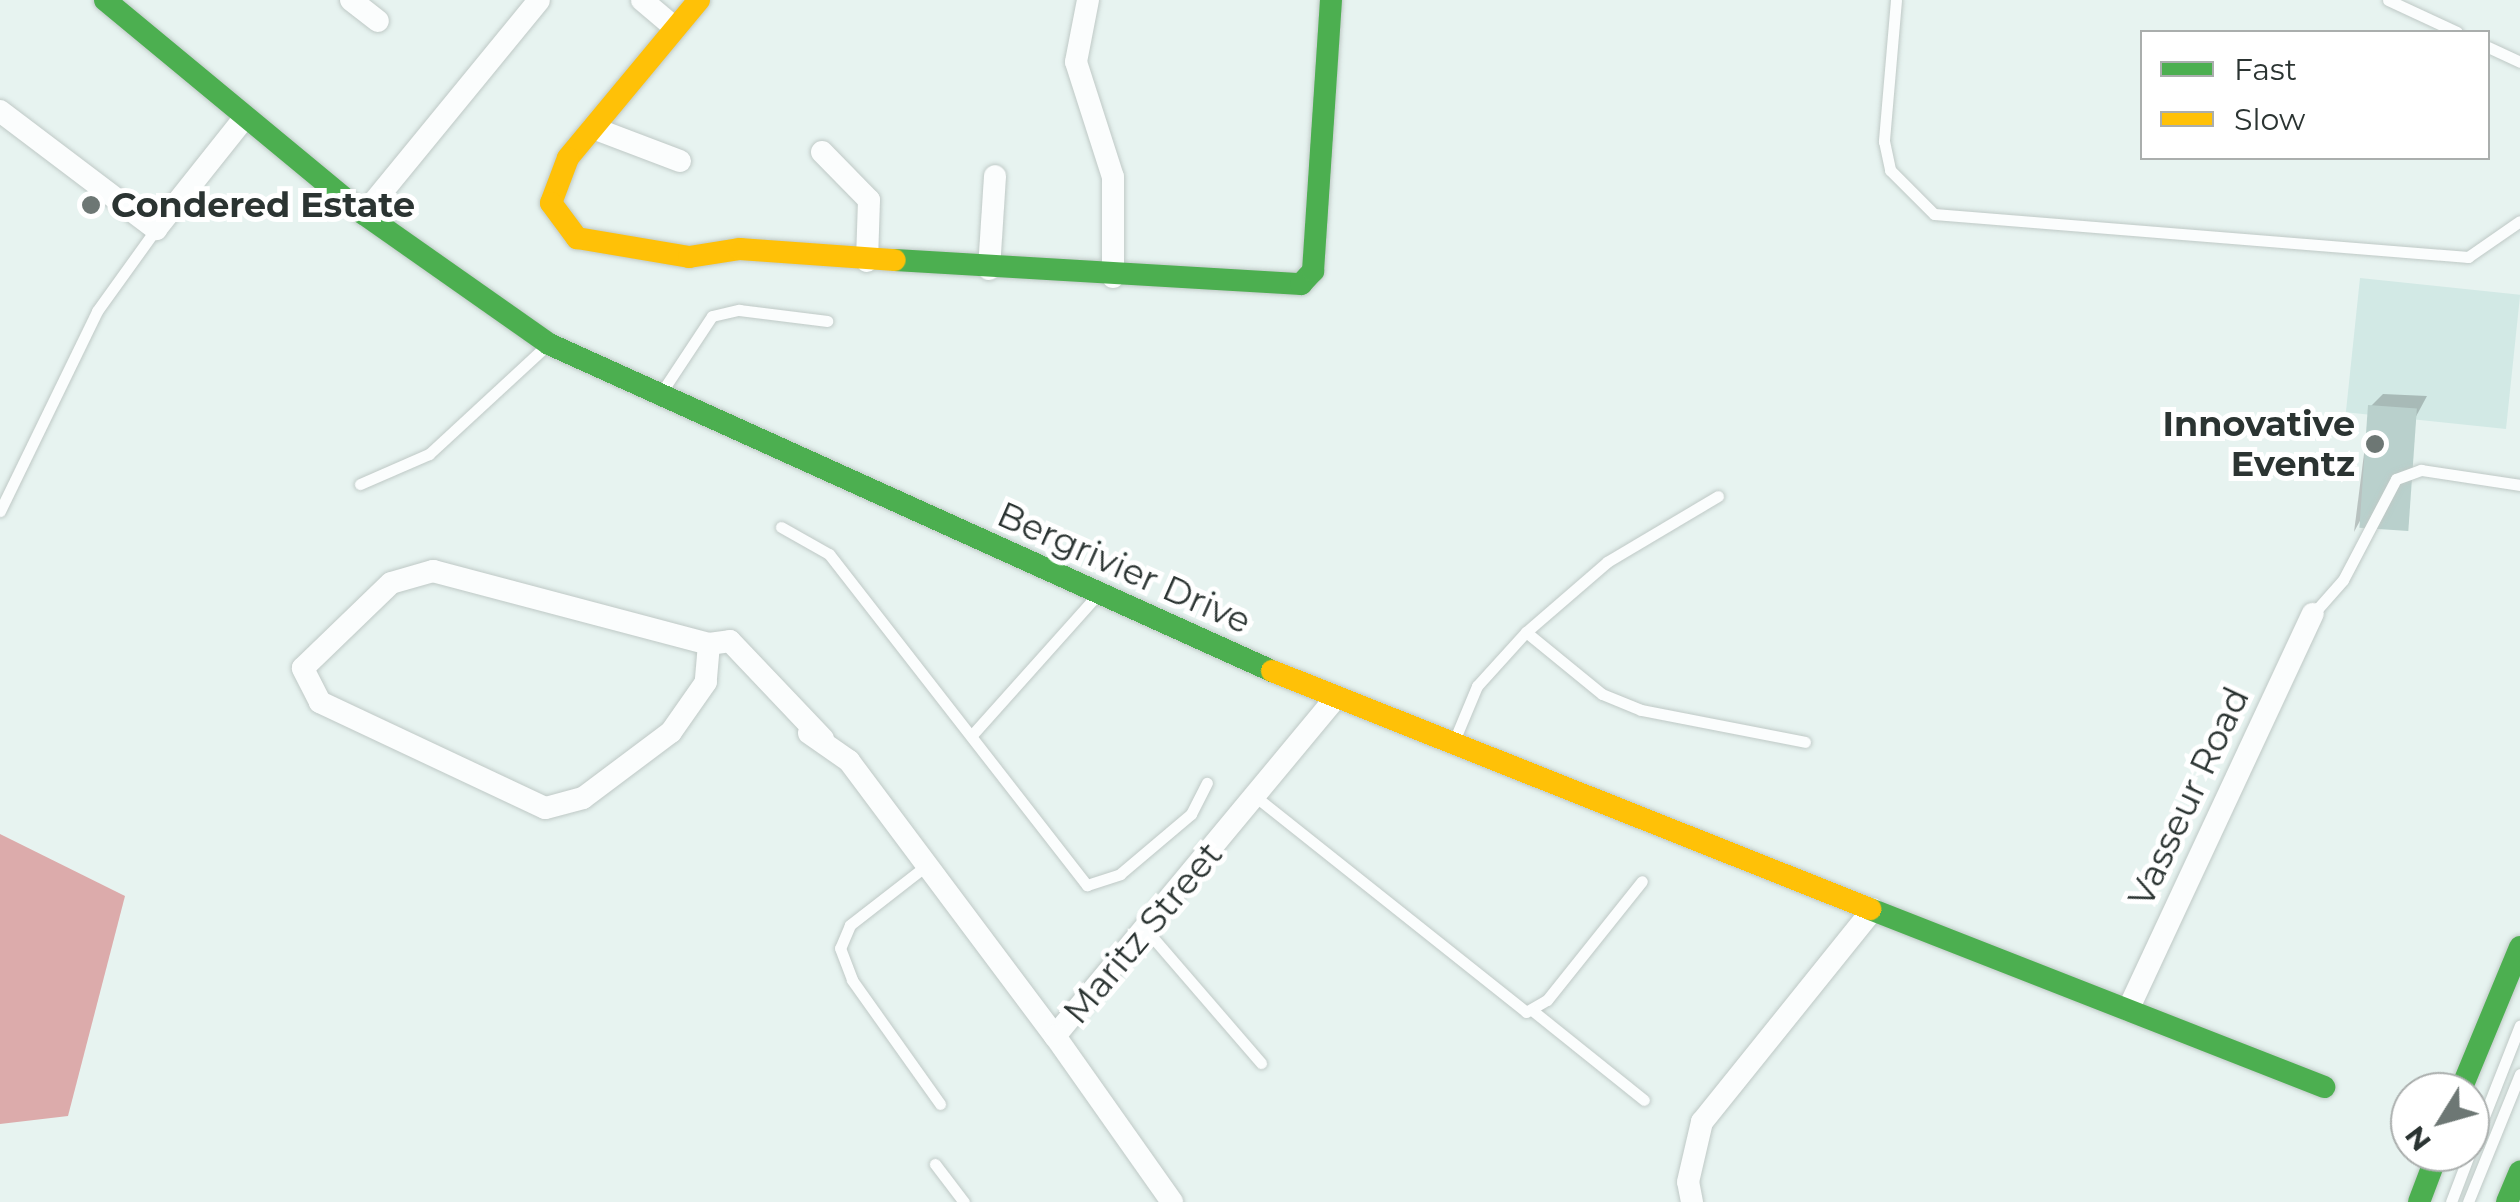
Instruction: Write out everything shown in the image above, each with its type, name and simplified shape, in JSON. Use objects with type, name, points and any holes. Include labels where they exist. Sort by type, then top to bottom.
[{"type":"street","name":"Bergrivier Drive","points":[[105,0],[364,214],[548,344],[1097,595],[1335,699],[1454,741],[1873,909]]},
{"type":"street","points":[[351,0],[378,21]]},
{"type":"street","points":[[364,214],[539,0]]},
{"type":"street","points":[[642,0],[675,28]]},
{"type":"street","points":[[699,0],[568,158],[551,203],[577,238],[689,257],[740,249],[1262,287],[1307,279],[1332,0]]},
{"type":"street","points":[[1088,0],[1076,62],[1111,164],[1113,277]]},
{"type":"street","points":[[0,110],[156,230],[245,117]]},
{"type":"street","points":[[593,128],[680,162]]},
{"type":"street","points":[[822,152],[869,200],[866,260]]},
{"type":"street","points":[[989,269],[994,176]]},
{"type":"street","points":[[709,644],[706,682],[685,718],[583,798],[545,808],[320,702],[303,668],[391,583],[418,570],[709,644],[730,642],[754,656],[824,739]]},
{"type":"street","name":"Vasseur Road","points":[[2128,1010],[2313,614]]},
{"type":"street","name":"Maritz Street","points":[[796,727],[824,739],[927,865],[1055,1036],[1148,932],[1335,699]]},
{"type":"street","points":[[1692,1202],[1688,1182],[1702,1122],[1873,909],[2324,1087]]},
{"type":"street","points":[[2468,1072],[2520,947]]},
{"type":"street","points":[[1055,1036],[1172,1202]]},
{"type":"street","points":[[2419,1202],[2430,1172]]},
{"type":"street","points":[[2508,1202],[2520,1172]]},
{"type":"lane","points":[[1896,0],[1884,141],[1890,170],[1934,214],[2468,257],[2520,221]]},
{"type":"lane","points":[[2388,0],[2453,30]]},
{"type":"lane","points":[[2490,48],[2520,62]]},
{"type":"lane","points":[[0,512],[97,312],[156,230]]},
{"type":"lane","points":[[659,397],[712,316],[739,310],[828,321]]},
{"type":"lane","points":[[360,484],[428,454],[548,344]]},
{"type":"lane","points":[[2313,614],[2343,580],[2396,479],[2421,470],[2520,486]]},
{"type":"lane","points":[[1454,741],[1477,686],[1526,632],[1607,562],[1718,496]]},
{"type":"lane","points":[[781,527],[829,554],[1087,885],[1107,883],[1191,814],[1208,783]]},
{"type":"lane","points":[[972,735],[1097,595]]},
{"type":"lane","points":[[1526,632],[1602,694],[1641,710],[1805,742]]},
{"type":"lane","points":[[1256,797],[1518,1010],[1533,1011],[1644,1100]]},
{"type":"lane","points":[[927,865],[850,926],[840,948],[852,980],[940,1104]]},
{"type":"lane","points":[[1533,1011],[1642,881]]},
{"type":"lane","points":[[1148,932],[1262,1063]]},
{"type":"lane","points":[[2490,1101],[2520,1025]]},
{"type":"lane","points":[[2468,1202],[2520,1074]]},
{"type":"lane","points":[[935,1164],[964,1202]]},
{"type":"lane","points":[[2451,1202],[2462,1172]]},
{"type":"shaded area","points":[[2360,278],[2520,295],[2506,429],[2346,412]]},
{"type":"shaded area","points":[[0,834],[125,896],[68,1116],[0,1124]]},
{"type":"building","points":[[2368,405],[2417,408],[2408,531],[2359,528]]},
{"type":"traffic: fast","points":[[105,0],[364,214],[549,344],[1272,671]]},
{"type":"traffic: fast","points":[[895,260],[1301,284],[1313,271],[1331,0]]},
{"type":"traffic: fast","points":[[1870,909],[2324,1087]]},
{"type":"traffic: fast","points":[[2468,1072],[2520,947]]},
{"type":"traffic: fast","points":[[2419,1202],[2430,1172]]},
{"type":"traffic: fast","points":[[2507,1202],[2520,1172]]},
{"type":"traffic: slow","points":[[699,0],[568,158],[551,203],[577,238],[689,257],[740,249],[895,260]]},
{"type":"traffic: slow","points":[[1272,671],[1870,909]]},
{"type":"place","name":"Condered Estate","points":[[91,205]]},
{"type":"place","name":"Innovative Eventz","points":[[2375,444]]}]
